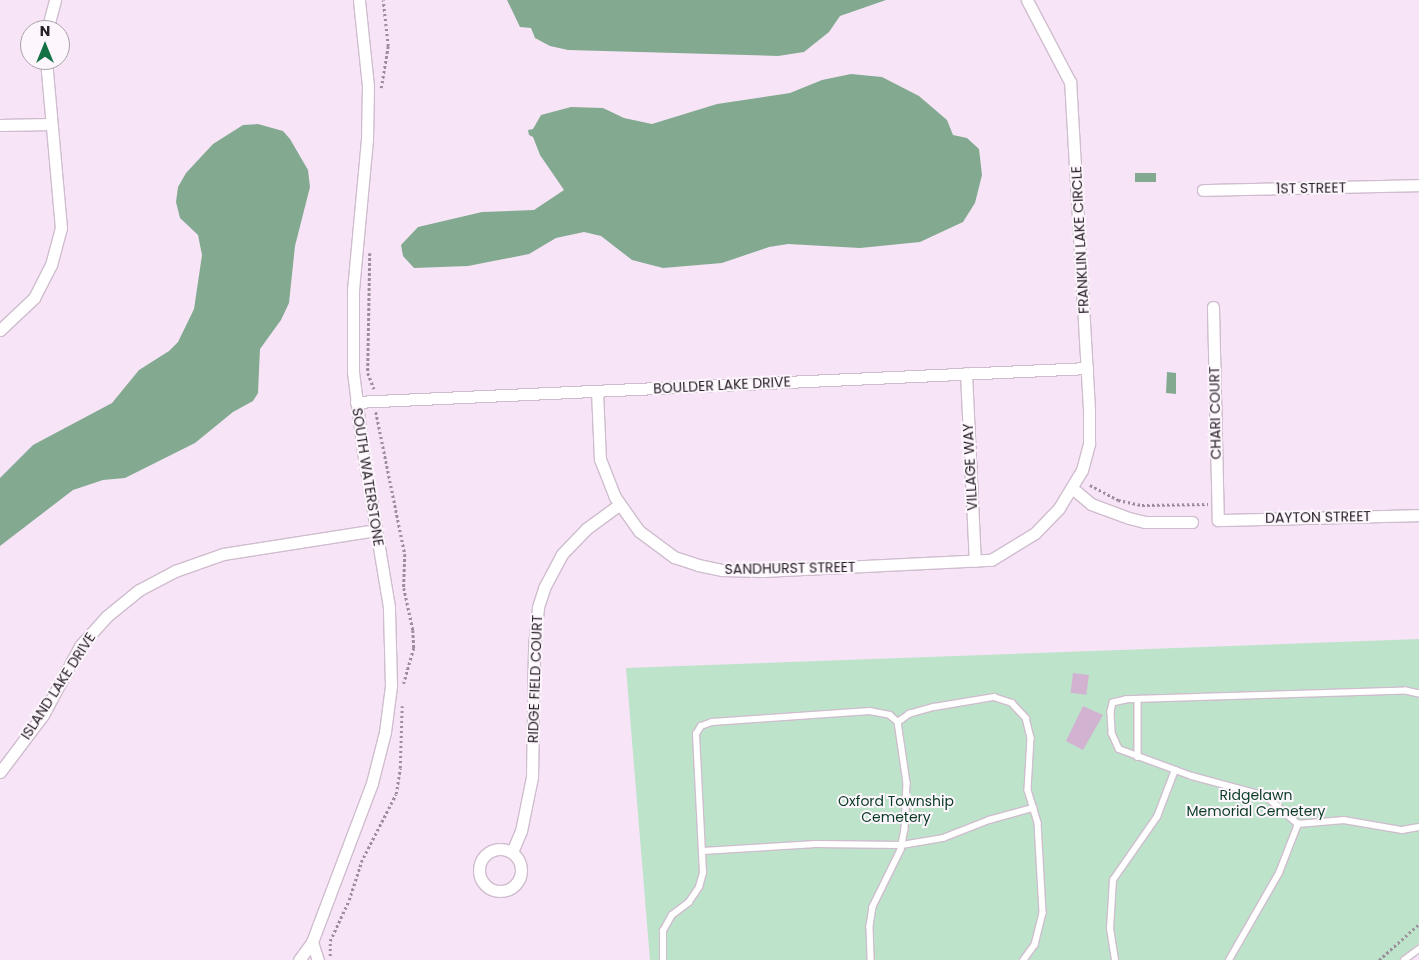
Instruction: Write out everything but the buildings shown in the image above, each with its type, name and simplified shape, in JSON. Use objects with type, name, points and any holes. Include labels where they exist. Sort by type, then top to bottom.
[{"type":"street","points":[[50,20],[55,0]]},
{"type":"street","name":"SOUTH WATERSTONE","points":[[299,960],[312,942],[372,782],[385,732],[392,651],[356,402],[353,298],[367,140],[368,86],[359,0]]},
{"type":"street","name":"FRANKLIN LAKE CIRCLE","points":[[1027,0],[1070,82],[1088,368],[1089,443],[1075,483]]},
{"type":"street","points":[[0,330],[34,298],[51,266],[61,228],[47,70]]},
{"type":"street","points":[[0,125],[51,124]]},
{"type":"street","name":"1ST STREET","points":[[1203,190],[1419,185]]},
{"type":"street","name":"CHARI COURT","points":[[1213,307],[1218,520]]},
{"type":"street","name":"BOULDER LAKE DRIVE","points":[[356,402],[1088,368]]},
{"type":"street","name":"VILLAGE WAY","points":[[966,373],[975,561]]},
{"type":"street","name":"SANDHURST STREET","points":[[597,391],[600,459],[620,504],[639,531],[674,557],[722,570],[991,560],[1035,533],[1060,508],[1075,483]]},
{"type":"street","points":[[1075,483],[1091,504],[1129,518],[1145,522],[1192,522]]},
{"type":"street","name":"RIDGE FIELD COURT","points":[[512,852],[521,831],[532,777],[534,646],[538,607],[544,588],[562,554],[586,528],[620,504]]},
{"type":"street","name":"DAYTON STREET","points":[[1218,520],[1419,515]]},
{"type":"street","name":"ISLAND LAKE DRIVE","points":[[0,772],[43,715],[80,646],[107,616],[147,585],[175,570],[223,554],[376,530]]},
{"type":"street","points":[[312,942],[318,960]]},
{"type":"lane","points":[[1419,694],[1406,691],[1138,700],[1113,703],[1111,712],[1112,734],[1119,748],[1175,770],[1266,796],[1298,824],[1344,820],[1408,830],[1419,827]]},
{"type":"lane","points":[[898,722],[909,714],[972,698],[994,696],[1012,702],[1026,718],[1031,738],[1028,790],[1039,837],[1043,912],[1035,945],[1024,960]]},
{"type":"lane","points":[[1138,700],[1138,757]]},
{"type":"lane","points":[[662,960],[663,931],[672,915],[689,902],[699,887],[703,851],[696,734],[701,726],[712,722],[870,711],[890,715],[898,722],[907,782],[902,845],[873,907],[871,960]]},
{"type":"lane","points":[[1115,960],[1110,929],[1113,880],[1157,817],[1175,770]]},
{"type":"lane","points":[[703,851],[816,844],[902,845],[943,838],[989,820],[1033,808]]},
{"type":"lane","points":[[1229,960],[1279,872],[1298,824]]},
{"type":"lane","points":[[1404,960],[1419,949]]},
{"type":"path","points":[[1075,483],[1118,500],[1142,505],[1218,504]]},
{"type":"path","points":[[1379,960],[1419,924]]},
{"type":"green space","points":[[1419,639],[1419,943],[1400,960],[650,960],[626,668]]},
{"type":"shaded area","points":[[507,0],[886,0],[840,16],[829,32],[804,52],[778,56],[568,50],[550,46],[535,38],[531,28],[520,27]]},
{"type":"shaded area","points":[[851,74],[882,77],[919,96],[947,120],[953,135],[967,138],[979,149],[982,175],[975,203],[963,222],[920,242],[860,248],[788,244],[769,247],[722,263],[663,268],[632,260],[601,236],[584,232],[556,238],[529,254],[468,266],[414,268],[403,256],[401,245],[418,227],[482,212],[534,210],[564,190],[540,155],[533,137],[529,135],[528,130],[533,129],[541,115],[571,107],[603,108],[624,118],[652,124],[717,104],[790,93],[822,80]]},
{"type":"shaded area","points":[[258,124],[283,131],[290,139],[308,170],[310,187],[295,246],[289,303],[281,320],[260,349],[258,393],[253,401],[233,412],[195,443],[125,478],[103,480],[73,490],[0,546],[0,478],[33,445],[112,403],[139,370],[169,351],[178,342],[194,309],[202,255],[198,235],[180,218],[176,202],[178,187],[186,173],[213,144],[243,125]]},
{"type":"shaded area","points":[[1135,173],[1156,173],[1156,182],[1135,182]]},
{"type":"shaded area","points":[[1167,372],[1176,373],[1176,394],[1166,393]]},
{"type":"park label","name":"Ridgelawn Memorial Cemetery","points":[[1256,804]]},
{"type":"park label","name":"Oxford Township Cemetery","points":[[896,810]]}]
